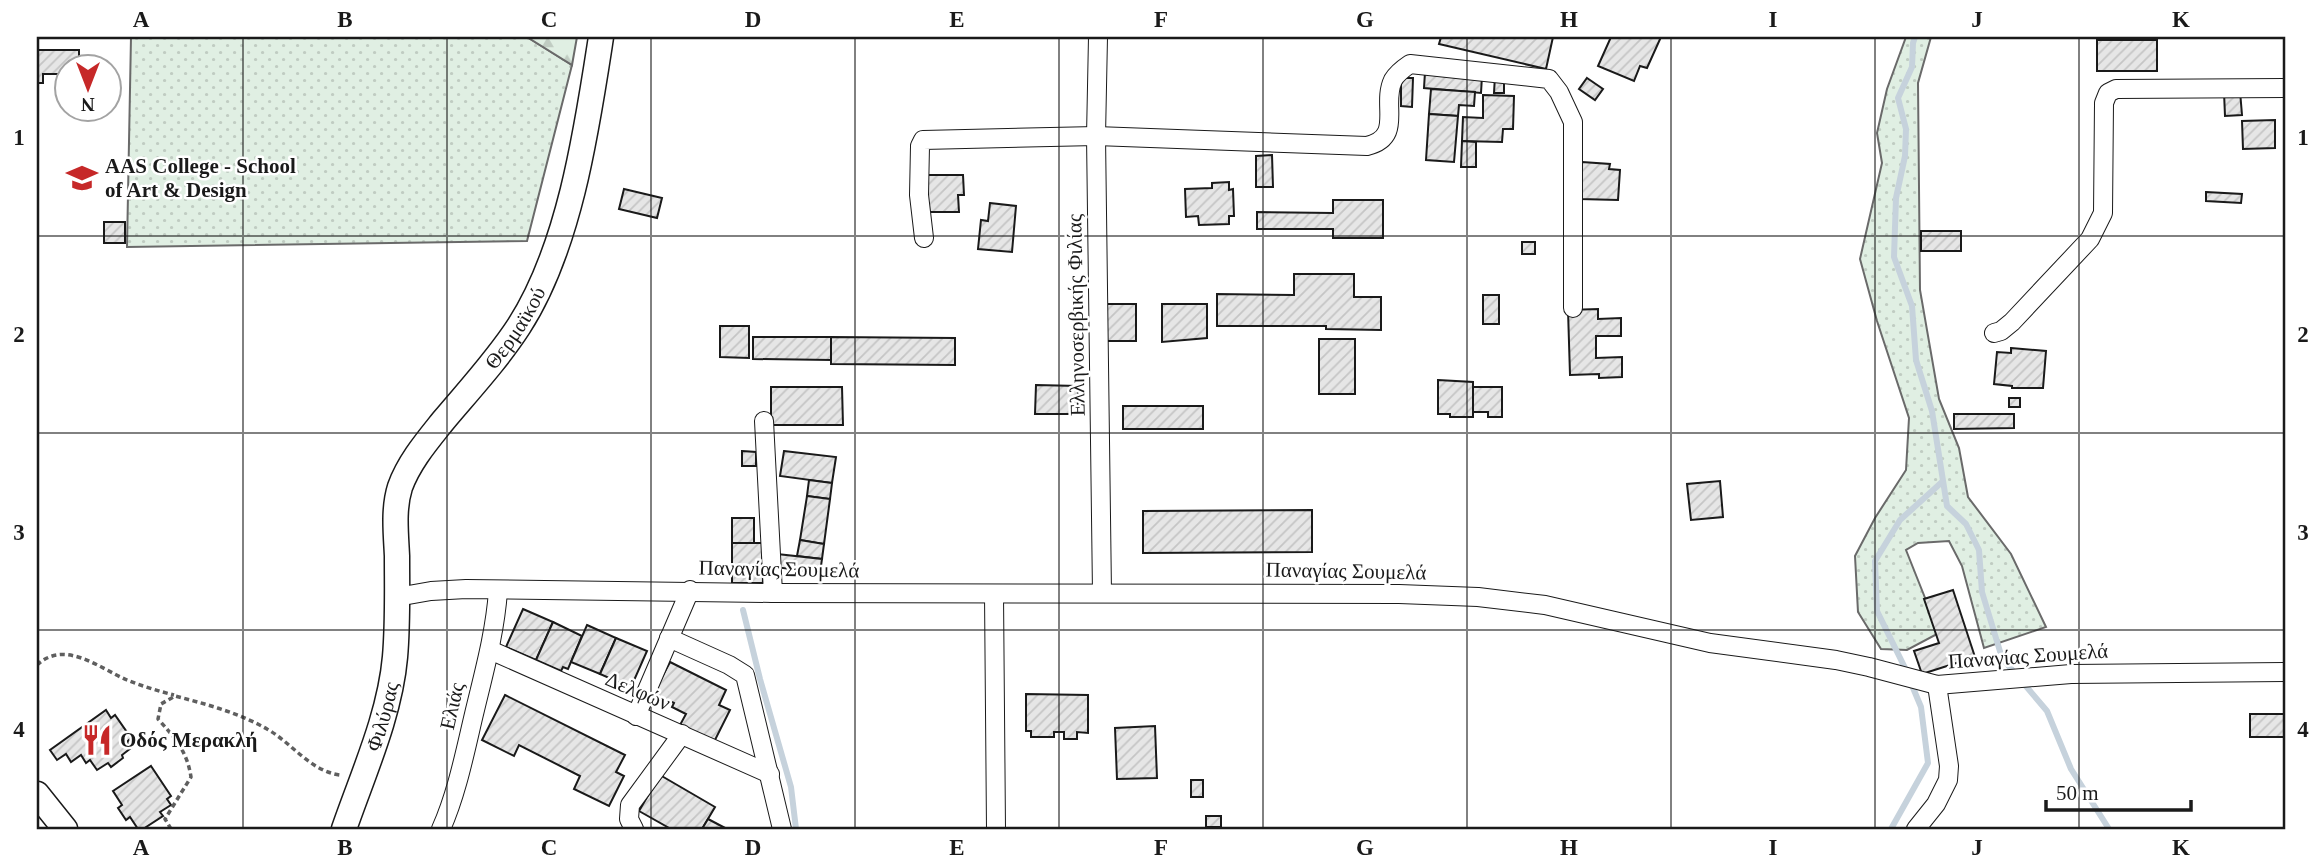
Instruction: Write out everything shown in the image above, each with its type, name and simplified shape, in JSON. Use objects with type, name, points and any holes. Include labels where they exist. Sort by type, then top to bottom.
[{"type":"street","name":"Θερμαϊκού","points":[[397,597],[396,506],[400,489],[426,442],[520,325],[545,275],[561,234],[577,167],[601,37]]},
{"type":"street","name":"Ελληνοσερβικής Φιλίας","points":[[1098,37],[1096,136],[1102,593]]},
{"type":"street","points":[[924,238],[919,195],[920,146],[923,139],[1096,136],[1367,146],[1380,143],[1387,134],[1392,81],[1410,64],[1549,79],[1559,92],[1573,122],[1573,308]]},
{"type":"street","points":[[1994,333],[2012,322],[2099,226],[2103,213],[2104,103],[2108,93],[2116,89],[2285,88]]},
{"type":"street","points":[[764,421],[774,593]]},
{"type":"street","name":"Παναγίας Σουμελά","points":[[397,597],[431,591],[498,590],[1399,594],[1516,601],[1671,636],[1836,660],[1928,683],[2071,674],[2285,671]]},
{"type":"street","name":"Ελιάς","points":[[441,829],[462,763],[490,650],[498,590]]},
{"type":"street","points":[[636,716],[690,590]]},
{"type":"street","points":[[993,594],[996,829]]},
{"type":"street","name":"Φιλύρας","points":[[344,829],[376,737],[392,672],[397,597]]},
{"type":"street","points":[[669,638],[729,665],[745,676],[782,829]]},
{"type":"street","name":"Δελφών","points":[[490,650],[770,774]]},
{"type":"street","points":[[1916,829],[1936,804],[1948,779],[1949,766],[1928,683]]},
{"type":"street","points":[[635,829],[629,819],[630,805],[682,734]]},
{"type":"street","points":[[37,794],[65,829]]},
{"type":"path","points":[[37,665],[46,657],[59,654],[80,657],[124,679],[225,711],[267,729],[315,767],[336,775],[363,776]]},
{"type":"path","points":[[172,829],[165,819],[191,777],[189,760],[175,738],[158,719],[161,704],[175,696]]},
{"type":"green space","points":[[131,37],[527,37],[572,65],[527,241],[127,247]]},
{"type":"green space","points":[[527,37],[577,37],[572,65]]},
{"type":"green space","points":[[1906,37],[1931,37],[1918,83],[1920,290],[1939,399],[1959,448],[1968,497],[2011,554],[2046,627],[1984,648],[1962,566],[1949,541],[1918,543],[1906,550],[1939,633],[1907,650],[1881,649],[1858,612],[1855,556],[1875,518],[1906,470],[1909,418],[1860,259],[1882,163],[1877,133],[1887,89]]},
{"type":"building","points":[[1441,37],[1553,37],[1546,69],[1439,44]]},
{"type":"building","points":[[1611,37],[1661,37],[1647,68],[1640,66],[1634,81],[1598,66]]},
{"type":"building","points":[[2097,40],[2157,40],[2157,71],[2097,71]]},
{"type":"building","points":[[37,50],[79,50],[52,52],[52,74],[43,74],[43,83],[37,83]]},
{"type":"building","points":[[1425,72],[1482,76],[1481,93],[1424,88]]},
{"type":"building","points":[[1495,76],[1504,76],[1504,93],[1494,93]]},
{"type":"building","points":[[1401,78],[1413,78],[1412,107],[1401,106]]},
{"type":"building","points":[[1587,78],[1603,89],[1595,100],[1579,89]]},
{"type":"building","points":[[1431,89],[1475,92],[1474,106],[1459,105],[1458,116],[1429,114]]},
{"type":"building","points":[[2240,91],[2242,115],[2225,116],[2224,92]]},
{"type":"building","points":[[1483,95],[1514,96],[1513,129],[1503,129],[1502,142],[1462,141],[1463,117],[1483,118]]},
{"type":"building","points":[[1429,114],[1458,116],[1454,162],[1426,160]]},
{"type":"building","points":[[2275,120],[2275,148],[2243,149],[2242,121]]},
{"type":"building","points":[[1462,141],[1476,142],[1476,167],[1461,167]]},
{"type":"building","points":[[1272,155],[1273,187],[1256,187],[1256,156]]},
{"type":"building","points":[[1582,162],[1610,164],[1609,169],[1620,170],[1618,200],[1580,199]]},
{"type":"building","points":[[927,175],[963,175],[964,195],[958,195],[959,212],[927,212]]},
{"type":"building","points":[[1229,182],[1229,190],[1233,189],[1234,216],[1229,216],[1229,224],[1199,225],[1198,216],[1186,217],[1185,189],[1212,188],[1212,183]]},
{"type":"building","points":[[624,189],[662,198],[657,218],[619,209]]},
{"type":"building","points":[[2206,192],[2242,194],[2241,203],[2206,201]]},
{"type":"building","points":[[1333,200],[1383,200],[1383,238],[1333,238],[1333,229],[1257,229],[1257,212],[1333,213]]},
{"type":"building","points":[[990,203],[1016,206],[1012,252],[978,249],[981,220],[988,221]]},
{"type":"building","points":[[104,222],[125,222],[125,243],[104,243]]},
{"type":"building","points":[[1921,231],[1961,231],[1961,251],[1921,251]]},
{"type":"building","points":[[1522,242],[1535,242],[1535,254],[1522,254]]},
{"type":"building","points":[[1294,274],[1354,274],[1354,297],[1381,297],[1381,330],[1326,329],[1326,326],[1217,326],[1217,294],[1294,295]]},
{"type":"building","points":[[1483,295],[1499,295],[1499,324],[1483,324]]},
{"type":"building","points":[[1102,304],[1136,304],[1136,341],[1102,341]]},
{"type":"building","points":[[1162,304],[1207,304],[1207,338],[1162,342]]},
{"type":"building","points":[[1598,309],[1598,319],[1621,318],[1621,336],[1596,336],[1596,358],[1622,357],[1622,377],[1599,378],[1599,374],[1570,375],[1568,310]]},
{"type":"building","points":[[720,326],[749,326],[749,358],[720,357]]},
{"type":"building","points":[[753,337],[831,337],[831,360],[753,359]]},
{"type":"building","points":[[831,337],[955,338],[955,365],[831,364]]},
{"type":"building","points":[[1319,339],[1355,339],[1355,394],[1319,394]]},
{"type":"building","points":[[2011,348],[2046,351],[2043,388],[2012,388],[1994,384],[1997,352],[2011,353]]},
{"type":"building","points":[[1438,380],[1473,382],[1473,417],[1438,414]]},
{"type":"building","points":[[1036,385],[1078,386],[1078,414],[1035,414]]},
{"type":"building","points":[[771,387],[842,387],[843,425],[771,425]]},
{"type":"building","points":[[1473,387],[1502,387],[1502,417],[1488,417],[1488,412],[1473,412]]},
{"type":"building","points":[[2009,398],[2020,398],[2020,407],[2009,407]]},
{"type":"building","points":[[1123,406],[1203,406],[1203,429],[1123,429]]},
{"type":"building","points":[[1954,414],[2014,414],[2014,428],[1954,429]]},
{"type":"building","points":[[742,451],[756,452],[756,466],[742,466]]},
{"type":"building","points":[[784,451],[836,457],[832,483],[780,476]]},
{"type":"building","points":[[809,480],[832,483],[830,499],[807,496]]},
{"type":"building","points":[[1720,481],[1723,517],[1691,520],[1687,484]]},
{"type":"building","points":[[807,496],[830,499],[824,544],[800,540]]},
{"type":"building","points":[[1312,510],[1312,552],[1143,553],[1143,511]]},
{"type":"building","points":[[732,518],[754,518],[754,543],[732,543]]},
{"type":"building","points":[[800,540],[824,544],[822,559],[797,556]]},
{"type":"building","points":[[732,543],[762,543],[763,583],[732,583]]},
{"type":"building","points":[[777,554],[822,559],[820,573],[775,567]]},
{"type":"building","points":[[1953,590],[1975,657],[1922,674],[1914,651],[1939,643],[1924,599]]},
{"type":"building","points":[[523,609],[553,622],[536,660],[506,647]]},
{"type":"building","points":[[553,622],[582,636],[568,669],[563,667],[561,671],[536,660]]},
{"type":"building","points":[[587,625],[616,638],[600,674],[571,662]]},
{"type":"building","points":[[616,638],[647,651],[632,685],[626,682],[625,685],[600,674]]},
{"type":"building","points":[[670,662],[726,690],[719,705],[730,710],[714,742],[680,725],[686,714],[672,707],[674,703],[668,700],[665,705],[651,698]]},
{"type":"building","points":[[1026,694],[1088,695],[1088,733],[1077,732],[1077,739],[1064,739],[1064,732],[1054,732],[1054,737],[1031,737],[1031,731],[1026,731]]},
{"type":"building","points":[[505,695],[625,755],[616,772],[624,776],[609,806],[574,789],[580,776],[519,745],[514,756],[482,740]]},
{"type":"building","name":"Οδός Μερακλή","points":[[106,710],[111,718],[115,715],[131,738],[127,742],[131,748],[122,755],[123,758],[111,767],[108,763],[97,770],[90,760],[86,763],[81,755],[71,762],[66,754],[57,760],[50,750]]},
{"type":"building","points":[[2250,714],[2285,714],[2285,737],[2250,737]]},
{"type":"building","points":[[1155,726],[1157,778],[1117,779],[1115,728]]},
{"type":"building","points":[[151,766],[171,796],[167,799],[171,805],[160,812],[163,816],[143,829],[138,829],[130,817],[126,820],[118,808],[122,805],[113,791]]},
{"type":"building","points":[[660,775],[715,807],[702,829],[671,829],[639,811]]},
{"type":"building","points":[[1191,780],[1203,780],[1203,797],[1191,797]]},
{"type":"building","points":[[1206,816],[1221,816],[1221,827],[1206,827]]},
{"type":"building","points":[[708,819],[727,829],[702,829]]},
{"type":"waterway","points":[[1915,37],[1912,67],[1898,98],[1906,129],[1905,156],[1896,198],[1894,257],[1912,306],[1916,360],[1932,411],[1947,506],[1966,524],[1979,550],[1982,592],[2002,658],[2047,711],[2071,769],[2109,829]]},
{"type":"waterway","points":[[1907,672],[1877,611],[1875,561],[1900,520],[1942,482]]},
{"type":"waterway","points":[[743,610],[791,787],[796,829]]},
{"type":"waterway","points":[[1891,829],[1928,763],[1921,707],[1911,683]]},
{"type":"place","name":"AAS College - School of Art & Design","points":[[82,178]]},
{"type":"place","name":"Οδός Μερακλή","points":[[97,740]]}]
